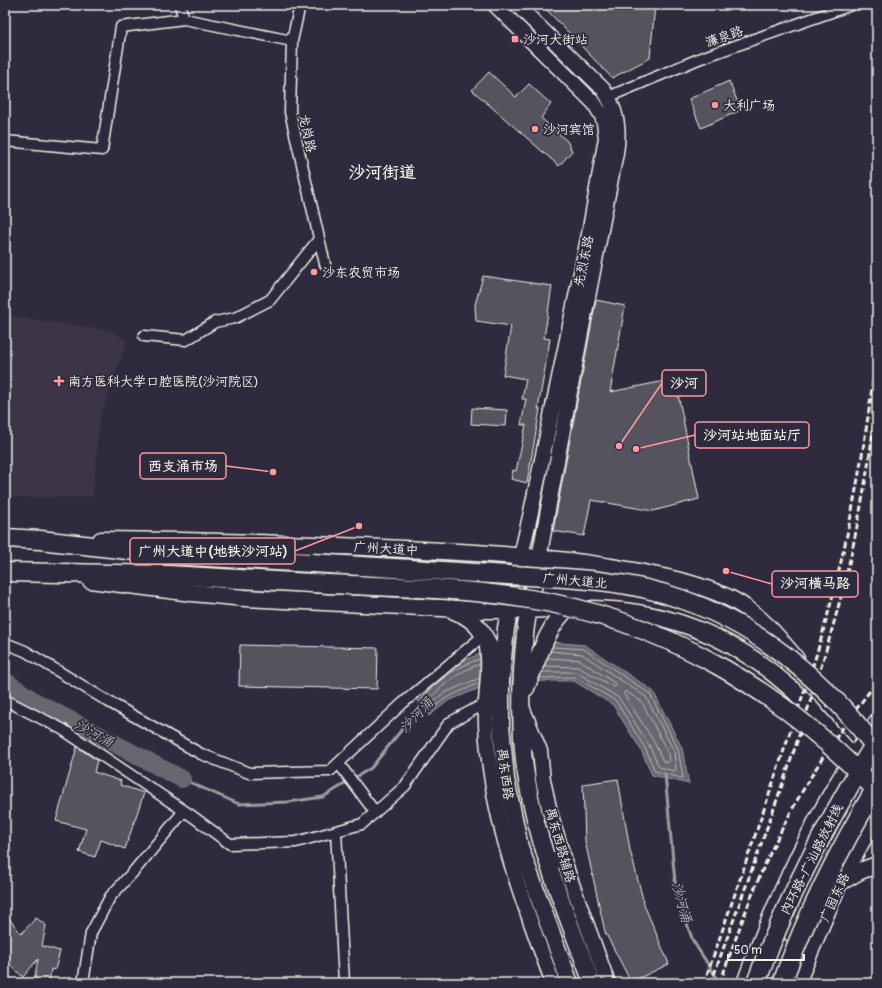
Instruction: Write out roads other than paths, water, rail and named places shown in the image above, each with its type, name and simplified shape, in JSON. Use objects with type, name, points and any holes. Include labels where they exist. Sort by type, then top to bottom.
[{"type":"highway","name":"广州大道中","points":[[5,538],[40,540],[172,555],[312,563]]},
{"type":"highway","name":"广州大道北","points":[[312,563],[591,580],[644,589],[681,599],[709,610],[735,623],[790,659],[806,673],[836,701],[871,766]]},
{"type":"highway","points":[[5,572],[38,573]]},
{"type":"highway","name":"广州大道北","points":[[38,573],[169,575],[464,591],[504,595],[560,605],[590,612],[630,625],[700,655],[760,691],[795,716],[848,761],[871,766]]},
{"type":"highway","name":"内环路-广汕路放射线","points":[[756,983],[784,911],[808,860],[836,809],[871,766]]},
{"type":"highway","name":"内环路-广汕路放射线","points":[[782,983],[798,941],[835,860],[871,766]]},
{"type":"main road","name":"广州大道中","points":[[40,540],[279,542],[539,558]]},
{"type":"main road","name":"禺东西路","points":[[521,556],[496,675],[506,779],[520,847],[523,878],[565,968],[570,983]]},
{"type":"main road","name":"禺东西路","points":[[539,558],[525,635],[527,673],[522,703],[522,732],[526,780],[533,812],[548,862],[591,983]]},
{"type":"main road","name":"广州大道北","points":[[539,558],[592,564],[669,578],[693,584],[732,600],[748,609],[776,634],[816,683],[871,766]]},
{"type":"main road","points":[[38,573],[217,596],[445,608],[465,615],[476,624],[484,635],[496,675],[486,707]]},
{"type":"main road","name":"广州大道北","points":[[445,608],[509,610],[612,610],[655,617],[689,625],[746,653],[788,685],[871,766]]},
{"type":"main road","points":[[496,675],[514,674],[519,677],[527,673],[556,620],[568,609]]},
{"type":"main road","points":[[774,983],[807,898],[871,766],[877,722]]},
{"type":"main road","points":[[745,983],[771,918],[796,862],[837,784],[871,766]]},
{"type":"main road","points":[[766,983],[795,906],[816,861],[856,789],[871,766]]},
{"type":"main road","name":"广园东路","points":[[797,983],[840,883],[877,814]]},
{"type":"main road","points":[[548,862],[563,857]]},
{"type":"main road","points":[[840,883],[860,871],[877,865]]},
{"type":"main road","points":[[565,968],[584,960]]},
{"type":"street","points":[[180,5],[184,19]]},
{"type":"street","name":"龙岗路","points":[[300,5],[292,41],[290,112],[324,264]]},
{"type":"street","name":"先烈东路","points":[[495,5],[588,96],[598,109],[604,123],[606,138],[584,285],[539,558]]},
{"type":"street","name":"先烈东路","points":[[517,5],[597,83],[608,97],[618,122],[617,143],[521,556]]},
{"type":"street","name":"濂泉路","points":[[608,97],[701,58],[851,5]]},
{"type":"street","points":[[5,141],[102,150],[121,27],[184,19],[292,41]]},
{"type":"street","points":[[144,336],[186,340],[215,322],[235,318],[270,300],[319,239]]},
{"type":"street","points":[[5,643],[25,651],[109,702],[201,754],[249,773],[330,772],[340,766],[403,703],[484,635]]},
{"type":"street","points":[[5,700],[62,729],[184,811],[230,844],[296,842],[362,824],[405,786],[449,723],[486,707],[486,734],[494,796],[523,878],[553,983]]},
{"type":"street","name":"禺东西路辅路","points":[[522,703],[540,751],[543,780],[550,812],[563,857],[608,983]]},
{"type":"street","points":[[340,766],[375,812]]},
{"type":"street","points":[[83,983],[91,933],[110,898],[184,811]]},
{"type":"street","points":[[336,831],[344,983]]},
{"type":"water","points":[[550,642],[585,645],[653,691],[682,748],[689,784],[652,775],[641,750],[613,705],[574,681],[544,681],[487,685],[448,701],[429,716],[416,698],[446,672],[466,660],[490,651]]},
{"type":"waterway","name":"沙河涌","points":[[5,681],[34,701],[182,779]]},
{"type":"waterway","name":"沙河涌","points":[[182,779],[239,804],[288,802],[323,797],[371,768],[423,703]]},
{"type":"waterway","name":"沙河涌","points":[[665,774],[676,893],[693,941],[720,983]]},
{"type":"railway","points":[[704,983],[820,641],[842,559],[856,489],[868,418],[877,348]]},
{"type":"railway","points":[[711,983],[804,722],[831,633],[859,517],[877,399]]},
{"type":"railway","points":[[720,983],[753,893],[786,820],[835,739],[877,682]]},
{"type":"place","name":"沙河大街站","points":[[515,39]]},
{"type":"place","name":"大利广场","points":[[715,105]]},
{"type":"place","name":"沙河宾馆","points":[[535,129]]},
{"type":"place","name":"沙东农贸市场","points":[[314,272]]},
{"type":"place","name":"南方医科大学口腔医院(沙河院区)","points":[[59,381]]},
{"type":"place","name":"沙河","points":[[619,446]]},
{"type":"place","name":"沙河站地面站厅","points":[[636,449]]},
{"type":"place","name":"西支涌市场","points":[[273,472]]},
{"type":"place","name":"广州大道中(地铁沙河站)","points":[[359,526]]},
{"type":"place","name":"沙河横马路","points":[[726,571]]},
{"type":"district","name":"沙河街道","points":[[382,172]]}]
